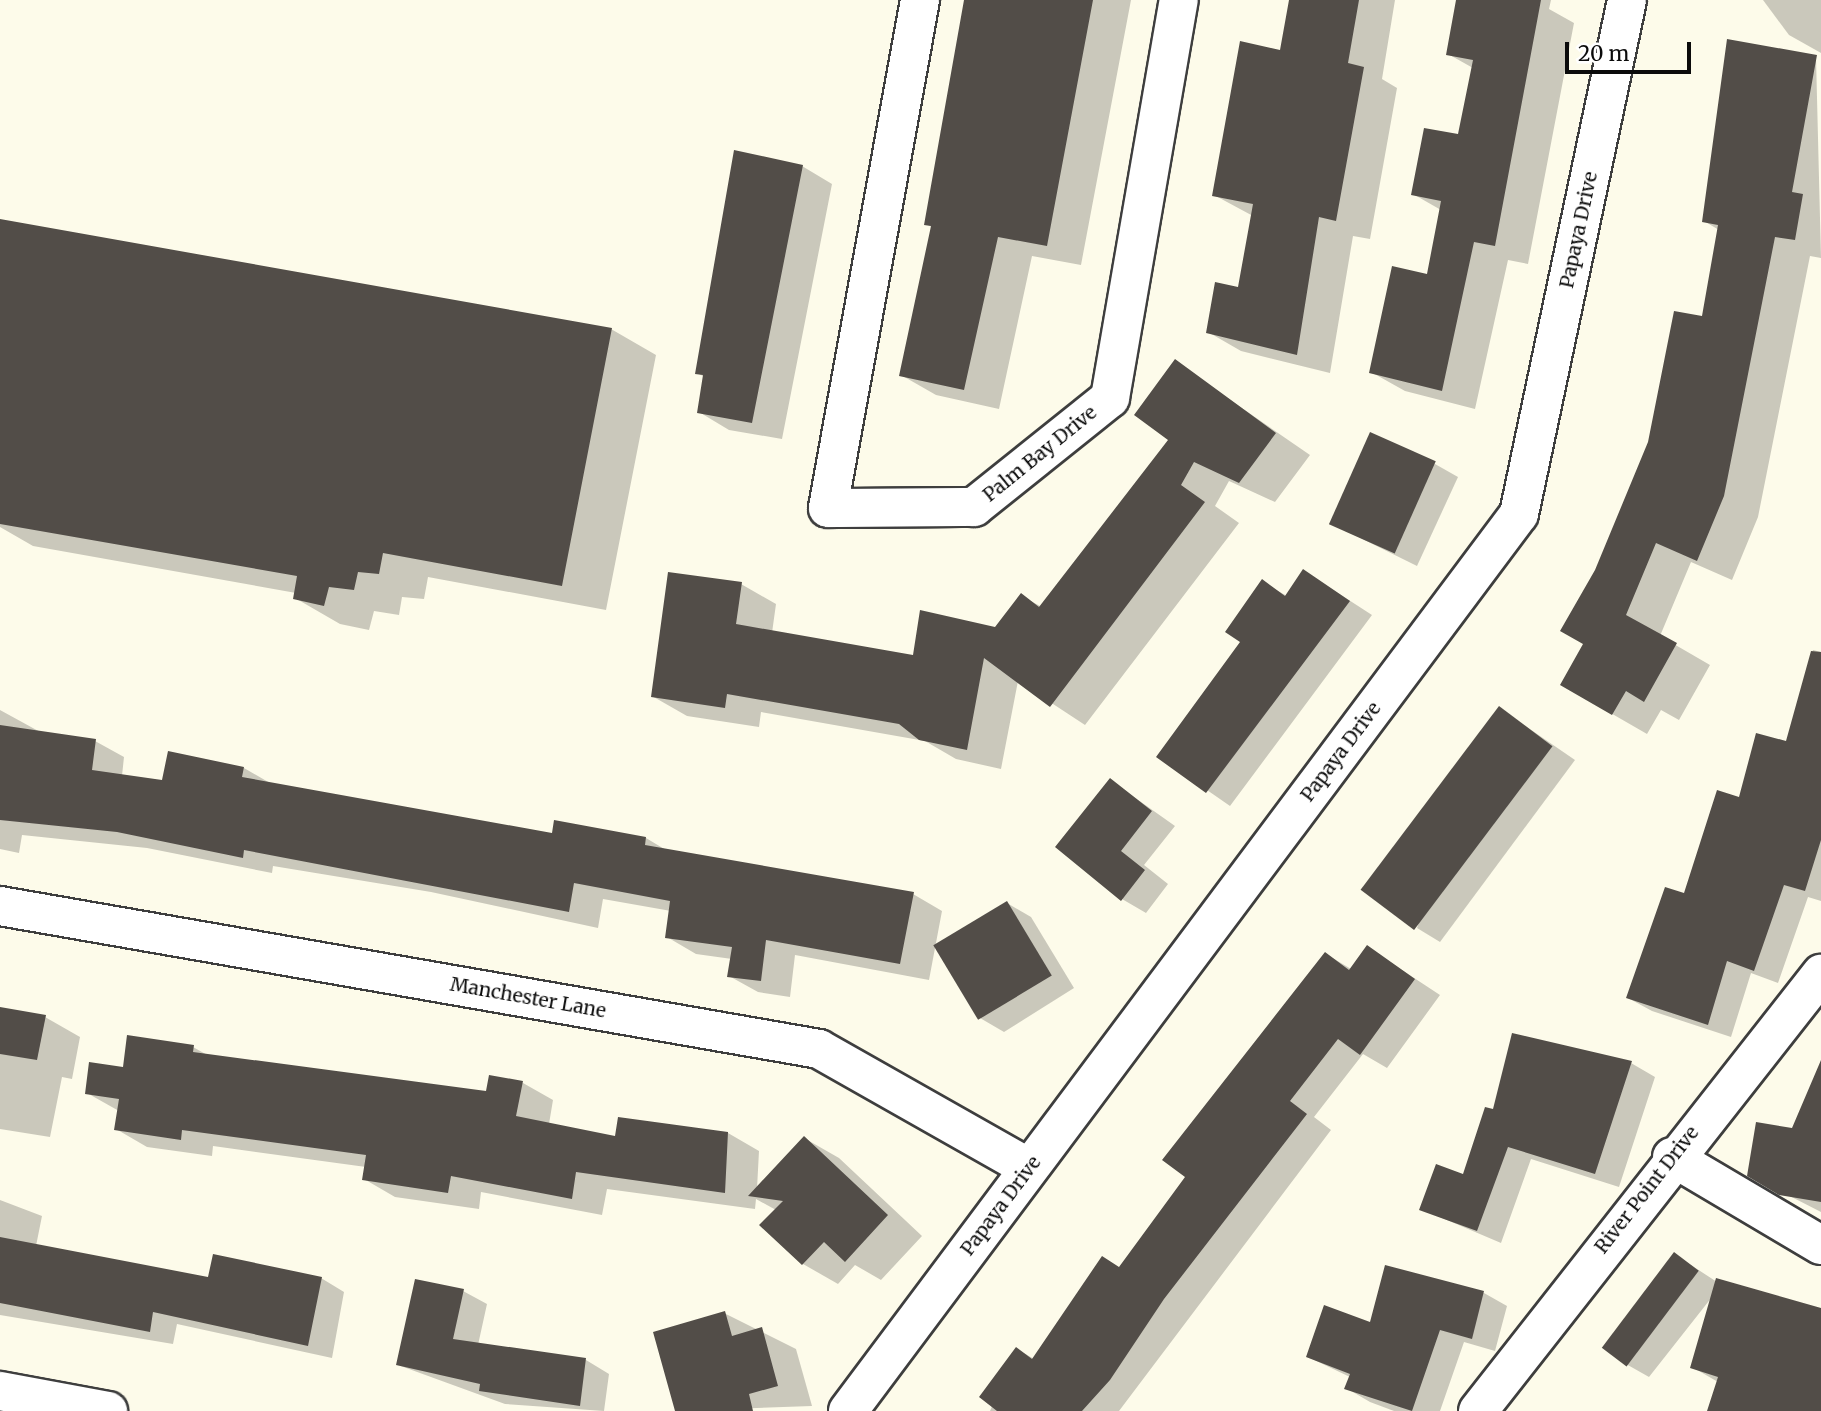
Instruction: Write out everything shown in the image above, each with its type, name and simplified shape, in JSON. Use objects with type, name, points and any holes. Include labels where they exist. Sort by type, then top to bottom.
[{"type":"street","name":"Palm Bay Drive","points":[[920,0],[828,508],[974,506],[1110,398],[1179,0]]},
{"type":"street","name":"Papaya Drive","points":[[848,1411],[1519,514],[1627,0]]},
{"type":"street","name":"Manchester Lane","points":[[0,906],[819,1049],[1029,1168]]},
{"type":"street","name":"River Point Drive","points":[[1478,1411],[1672,1157],[1821,974]]},
{"type":"street","points":[[1672,1157],[1821,1245]]},
{"type":"street","points":[[0,1391],[108,1411]]},
{"type":"building","points":[[964,0],[1093,0],[1047,246],[998,237],[964,390],[899,376],[931,226],[924,225]]},
{"type":"building","points":[[1289,0],[1359,0],[1348,63],[1364,67],[1336,221],[1319,217],[1297,355],[1206,333],[1215,282],[1238,287],[1253,204],[1212,196],[1240,41],[1280,50]]},
{"type":"building","points":[[1456,0],[1541,0],[1495,246],[1474,242],[1442,391],[1369,373],[1392,266],[1427,274],[1441,201],[1411,195],[1424,128],[1458,134],[1473,60],[1446,55]]},
{"type":"building","points":[[1727,39],[1817,55],[1792,192],[1803,194],[1795,240],[1775,237],[1724,496],[1697,561],[1656,543],[1626,615],[1677,643],[1644,702],[1626,691],[1612,715],[1560,685],[1583,644],[1560,631],[1595,570],[1648,442],[1674,311],[1702,316],[1718,225],[1702,222]]},
{"type":"building","points":[[734,150],[803,165],[752,423],[697,413],[703,375],[695,374]]},
{"type":"building","points":[[0,219],[612,328],[562,586],[383,553],[379,574],[358,572],[354,590],[329,587],[324,606],[293,599],[297,576],[0,524]]},
{"type":"building","points":[[1175,359],[1276,433],[1239,483],[1194,462],[1181,485],[1205,502],[1050,707],[984,658],[967,750],[919,740],[899,724],[727,694],[725,708],[651,697],[668,572],[742,582],[736,624],[913,655],[920,610],[995,627],[1021,593],[1039,607],[1168,440],[1134,415]]},
{"type":"building","points":[[1370,432],[1436,461],[1395,554],[1329,524]]},
{"type":"building","points":[[1303,569],[1350,601],[1206,793],[1156,757],[1240,642],[1225,632],[1262,579],[1285,596]]},
{"type":"building","points":[[1811,651],[1821,652],[1821,840],[1805,891],[1784,885],[1754,971],[1727,961],[1708,1025],[1626,998],[1665,887],[1684,893],[1717,790],[1739,797],[1756,733],[1786,741]]},
{"type":"building","points":[[1499,706],[1553,746],[1414,930],[1361,890]]},
{"type":"building","points":[[0,725],[96,739],[92,770],[162,780],[168,751],[244,767],[242,777],[552,833],[554,820],[646,837],[645,845],[914,892],[900,964],[766,940],[761,981],[727,977],[732,947],[665,938],[670,901],[574,883],[569,912],[244,850],[243,858],[117,832],[0,820]]},
{"type":"building","points":[[1110,778],[1152,811],[1121,851],[1145,870],[1121,901],[1055,847]]},
{"type":"building","points":[[1007,901],[1052,976],[978,1020],[933,945]]},
{"type":"building","points":[[1367,945],[1415,979],[1360,1055],[1338,1039],[1290,1101],[1307,1114],[1164,1299],[1110,1380],[1082,1411],[997,1411],[979,1397],[1016,1347],[1032,1359],[1102,1256],[1119,1267],[1185,1177],[1162,1160],[1325,952],[1349,970]]},
{"type":"building","points":[[0,1007],[46,1015],[37,1060],[0,1054]]},
{"type":"building","points":[[1512,1033],[1632,1061],[1595,1174],[1508,1147],[1477,1231],[1419,1210],[1436,1164],[1463,1174],[1485,1107],[1493,1109]]},
{"type":"building","points":[[127,1035],[194,1045],[193,1052],[486,1091],[489,1075],[523,1081],[516,1116],[615,1136],[618,1117],[728,1132],[725,1193],[576,1172],[572,1199],[451,1176],[448,1193],[362,1180],[366,1155],[182,1130],[181,1140],[114,1130],[119,1099],[85,1094],[89,1062],[123,1067]]},
{"type":"building","points":[[1821,1060],[1821,1202],[1779,1195],[1747,1176],[1756,1122],[1792,1128]]},
{"type":"building","points":[[804,1136],[888,1215],[845,1262],[824,1242],[802,1265],[759,1225],[783,1201],[748,1196]]},
{"type":"building","points":[[0,1237],[208,1277],[213,1254],[322,1277],[308,1346],[153,1312],[150,1332],[0,1303]]},
{"type":"building","points":[[1674,1252],[1699,1271],[1627,1366],[1602,1348]]},
{"type":"building","points":[[1385,1265],[1484,1291],[1472,1339],[1440,1330],[1412,1411],[1344,1389],[1350,1374],[1306,1357],[1324,1305],[1370,1322]]},
{"type":"building","points":[[1716,1278],[1821,1308],[1821,1411],[1707,1411],[1718,1377],[1690,1368]]},
{"type":"building","points":[[415,1279],[464,1289],[453,1339],[586,1358],[580,1406],[479,1391],[480,1384],[396,1365]]},
{"type":"building","points":[[725,1311],[732,1336],[762,1327],[778,1386],[749,1394],[753,1411],[675,1411],[653,1332]]}]
